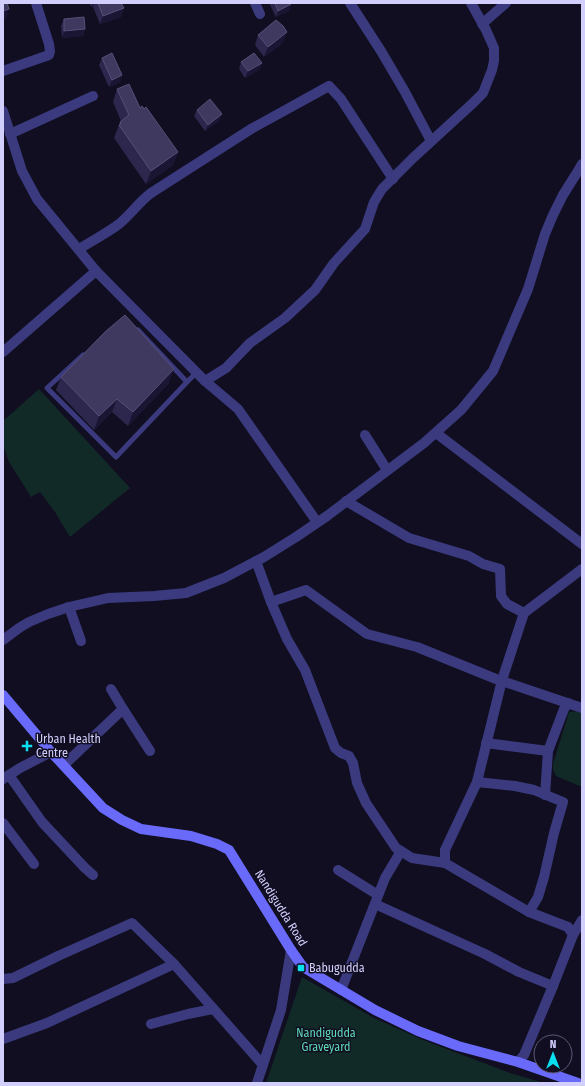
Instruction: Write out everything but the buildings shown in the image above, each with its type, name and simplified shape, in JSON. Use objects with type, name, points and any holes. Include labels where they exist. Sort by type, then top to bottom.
[{"type":"street","points":[[3,71],[49,55],[49,44],[36,3]]},
{"type":"street","points":[[255,3],[260,14]]},
{"type":"street","points":[[350,3],[381,51],[431,141]]},
{"type":"street","points":[[205,381],[226,368],[250,343],[285,318],[316,290],[334,263],[365,229],[374,202],[382,189],[431,141],[474,104],[483,93],[490,77],[494,62],[494,48],[471,3]]},
{"type":"street","points":[[482,24],[506,3]]},
{"type":"street","points":[[79,249],[118,225],[130,215],[140,201],[151,192],[251,129],[329,86],[341,99],[393,179]]},
{"type":"street","points":[[7,128],[93,96]]},
{"type":"street","points":[[3,112],[22,171],[37,198],[96,271],[196,373],[238,409],[317,522]]},
{"type":"street","points":[[3,640],[18,628],[29,622],[69,607],[108,598],[186,593],[224,578],[256,562],[293,539],[346,501],[436,432],[460,410],[488,377],[494,367],[528,289],[545,234],[563,195],[582,164]]},
{"type":"street","points":[[3,352],[96,271]]},
{"type":"street","points":[[436,432],[582,544]]},
{"type":"street","points":[[365,435],[387,470]]},
{"type":"street","points":[[346,501],[409,538],[469,556],[484,564],[500,569],[501,596],[507,604],[524,613]]},
{"type":"street","points":[[256,562],[287,639],[305,670],[336,748],[341,753],[349,756],[353,763],[357,783],[366,803],[396,848],[412,858],[445,863],[529,912],[568,927],[573,935]]},
{"type":"street","points":[[445,863],[445,850],[477,782],[502,680],[524,613],[582,569]]},
{"type":"street","points":[[271,602],[306,590],[366,634],[417,647],[502,680],[582,708]]},
{"type":"street","points":[[69,607],[81,641]]},
{"type":"street","points":[[111,689],[150,752]]},
{"type":"street","name":"Nandigudda Road","points":[[3,695],[51,752],[103,808],[122,820],[141,829],[191,836],[217,844],[229,850],[303,967],[375,1010],[418,1031],[458,1046],[518,1062],[578,1083]]},
{"type":"street","points":[[545,795],[548,751],[568,703]]},
{"type":"street","points":[[64,765],[123,709]]},
{"type":"street","points":[[486,743],[548,751]]},
{"type":"street","points":[[51,752],[6,777],[42,822],[93,875]]},
{"type":"street","points":[[477,782],[515,786],[534,790],[563,802],[554,833],[544,878],[538,897],[529,912]]},
{"type":"street","points":[[3,823],[34,864]]},
{"type":"street","points":[[341,990],[385,878],[401,851]]},
{"type":"street","points":[[338,870],[377,899],[519,972],[553,986]]},
{"type":"street","points":[[518,1062],[524,1055],[573,935],[582,920]]},
{"type":"street","points":[[3,979],[13,978],[132,923],[174,964],[263,1065]]},
{"type":"street","points":[[256,1083],[282,1010],[291,950]]},
{"type":"street","points":[[3,1039],[47,1023],[174,964]]},
{"type":"street","points":[[151,1024],[214,1009]]},
{"type":"lane","points":[[135,326],[187,382]]},
{"type":"lane","points":[[88,351],[47,388],[116,457],[196,373]]},
{"type":"green space","points":[[39,389],[130,488],[70,537],[55,512],[40,492],[31,497],[9,462],[3,445],[3,421]]},
{"type":"green space","points":[[569,712],[582,712],[582,787],[556,776],[553,769],[553,764]]},
{"type":"green space","name":"Nandigudda Graveyard","points":[[302,977],[374,1018],[423,1040],[510,1073],[544,1083],[266,1083]]},
{"type":"place","name":"Urban Health Centre","points":[[27,746]]},
{"type":"place","name":"Babugudda","points":[[301,968]]}]
